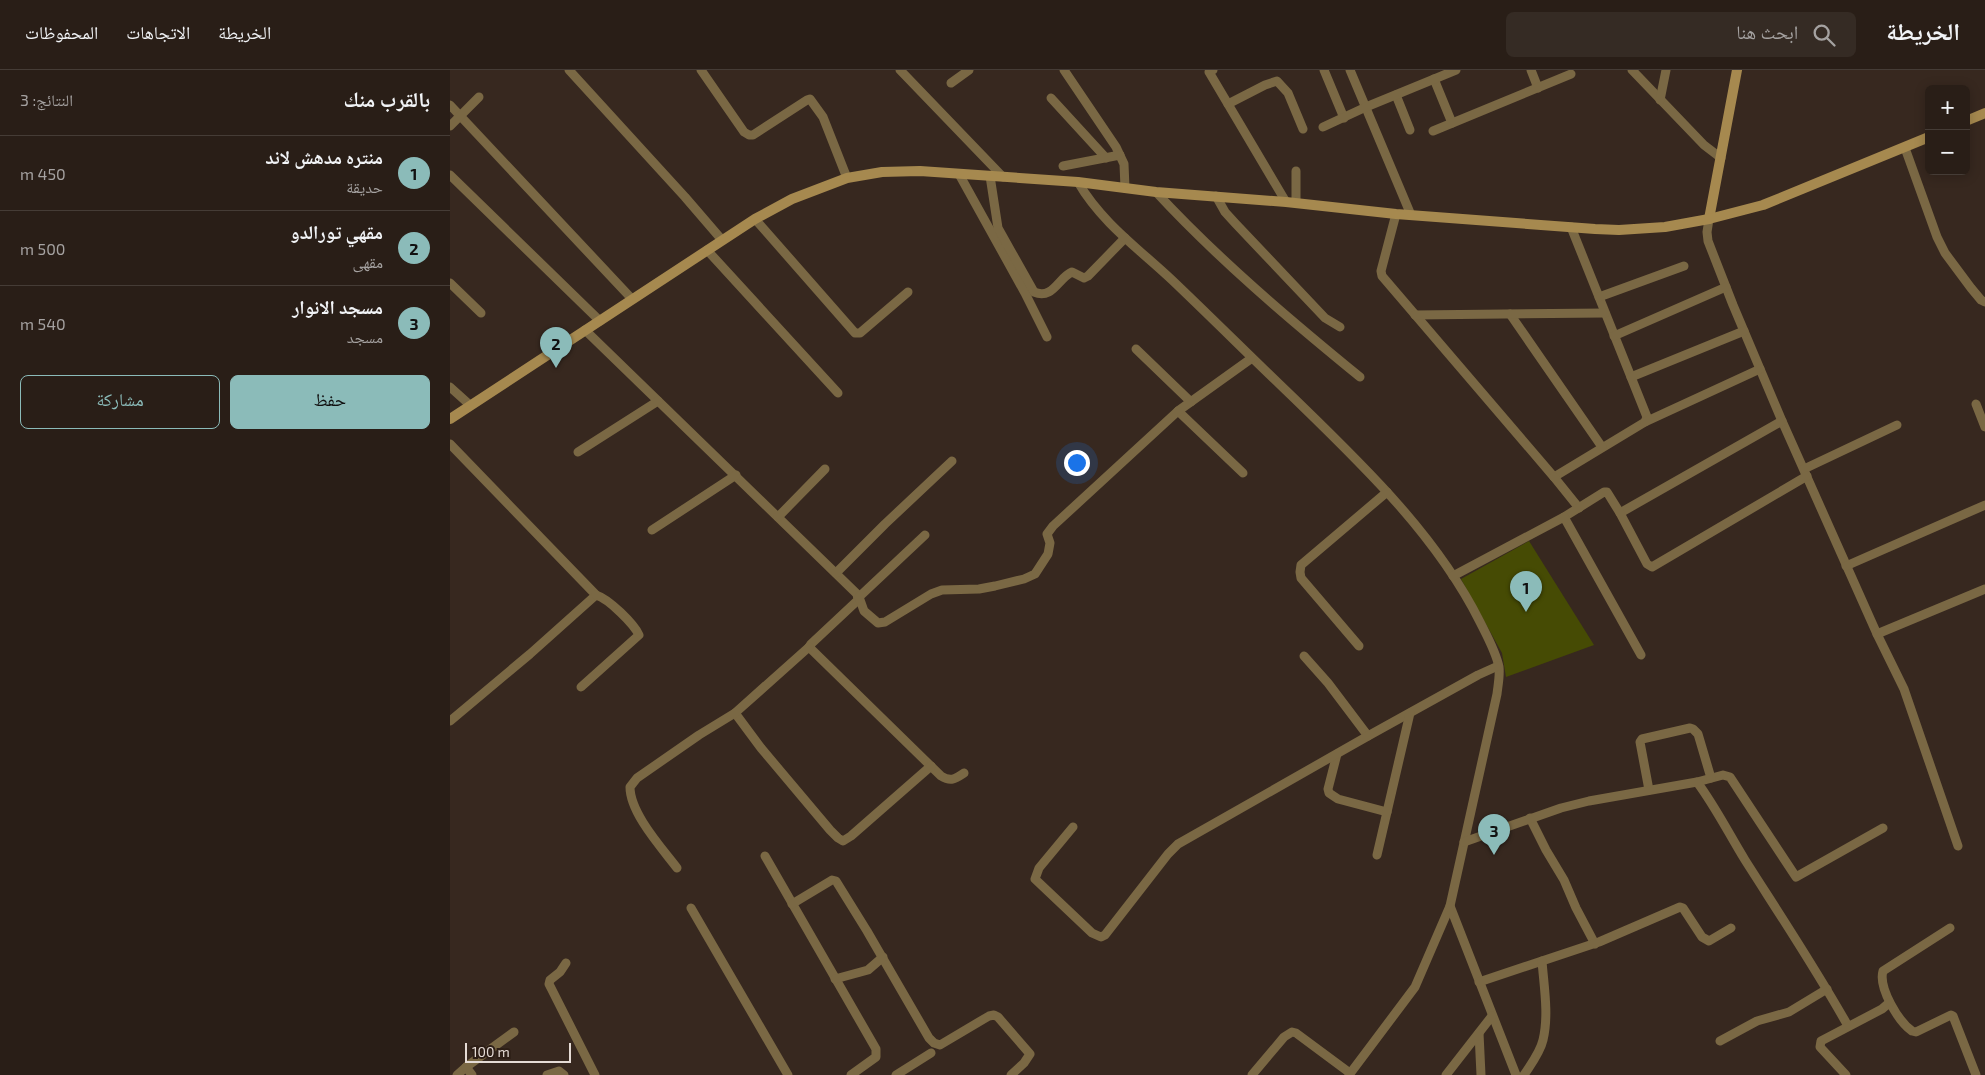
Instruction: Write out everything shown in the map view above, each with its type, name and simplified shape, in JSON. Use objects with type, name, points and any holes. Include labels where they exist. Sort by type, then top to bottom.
[{"type":"main road","points":[[1709,219],[1737,70]]},
{"type":"main road","points":[[1970,119],[1985,113]]},
{"type":"main road","points":[[450,419],[754,219],[792,199],[846,178],[882,172],[920,171],[1078,182],[1156,192],[1291,202],[1396,214],[1619,230],[1665,227],[1709,219],[1763,205],[1925,139]]},
{"type":"street","points":[[569,70],[722,240]]},
{"type":"street","points":[[701,70],[744,132],[749,135],[753,135],[807,100],[810,100],[822,117],[846,178]]},
{"type":"street","points":[[900,70],[1003,177]]},
{"type":"street","points":[[951,83],[969,70]]},
{"type":"street","points":[[1064,70],[1110,134],[1125,171],[1125,188]]},
{"type":"street","points":[[1324,70],[1344,118]]},
{"type":"street","points":[[1350,70],[1411,215]]},
{"type":"street","points":[[1531,70],[1538,88]]},
{"type":"street","points":[[1632,70],[1660,100],[1721,158]]},
{"type":"street","points":[[1660,100],[1666,70]]},
{"type":"street","points":[[1209,71],[1291,202]]},
{"type":"street","points":[[1323,127],[1451,71]]},
{"type":"street","points":[[1433,131],[1571,74]]},
{"type":"street","points":[[1434,79],[1452,123]]},
{"type":"street","points":[[1228,104],[1276,81],[1288,93],[1303,129]]},
{"type":"street","points":[[1396,95],[1410,130]]},
{"type":"street","points":[[450,126],[479,97]]},
{"type":"street","points":[[1051,98],[1106,158]]},
{"type":"street","points":[[450,106],[632,299]]},
{"type":"street","points":[[1905,148],[1937,237],[1956,269],[1981,300],[1985,302]]},
{"type":"street","points":[[1063,166],[1120,155]]},
{"type":"street","points":[[1291,202],[1296,171]]},
{"type":"street","points":[[959,174],[1025,293],[1047,337]]},
{"type":"street","points":[[450,175],[600,321]]},
{"type":"street","points":[[990,176],[998,228],[1034,292],[1048,293],[1064,276],[1072,272],[1084,278],[1088,276],[1125,238]]},
{"type":"street","points":[[1078,182],[1088,200],[1099,213],[1347,450],[1387,492],[1453,576],[1474,610],[1498,666],[1497,694],[1450,906],[1415,987],[1349,1074],[1296,1033],[1292,1032],[1284,1037],[1252,1075]]},
{"type":"street","points":[[1156,192],[1185,223],[1295,324],[1360,377]]},
{"type":"street","points":[[1216,196],[1230,218],[1325,318],[1340,327]]},
{"type":"street","points":[[1396,214],[1381,273],[1579,508]]},
{"type":"street","points":[[754,219],[855,333],[860,333],[908,292]]},
{"type":"street","points":[[1709,219],[1708,240],[1726,287],[1760,370],[1846,566],[1904,689],[1958,846]]},
{"type":"street","points":[[1571,227],[1646,413],[1647,420],[1644,422]]},
{"type":"street","points":[[707,250],[838,393]]},
{"type":"street","points":[[1599,297],[1684,266]]},
{"type":"street","points":[[450,283],[481,313]]},
{"type":"street","points":[[1614,336],[1726,287]]},
{"type":"street","points":[[1416,314],[1605,312]]},
{"type":"street","points":[[1510,314],[1602,447]]},
{"type":"street","points":[[586,330],[836,573],[858,597],[861,606],[878,623],[884,622],[931,594],[942,590],[978,589],[1024,579],[1035,574],[1048,554],[1050,543],[1047,534],[1053,526],[1178,411],[1252,358]]},
{"type":"street","points":[[1631,377],[1744,331]]},
{"type":"street","points":[[1136,349],[1191,402]]},
{"type":"street","points":[[1554,477],[1644,422],[1760,370]]},
{"type":"street","points":[[450,386],[470,405]]},
{"type":"street","points":[[578,452],[658,401]]},
{"type":"street","points":[[1976,404],[1985,427]]},
{"type":"street","points":[[1178,411],[1243,473]]},
{"type":"street","points":[[1620,513],[1782,421]]},
{"type":"street","points":[[1453,576],[1564,517],[1604,492],[1607,492],[1620,513],[1647,564],[1652,566],[1806,473],[1897,426]]},
{"type":"street","points":[[450,444],[596,595],[610,604],[635,628],[639,636],[581,687]]},
{"type":"street","points":[[836,573],[884,524],[952,461]]},
{"type":"street","points":[[778,517],[825,469]]},
{"type":"street","points":[[652,530],[736,475]]},
{"type":"street","points":[[1359,646],[1301,578],[1301,565],[1387,492]]},
{"type":"street","points":[[1846,566],[1985,504]]},
{"type":"street","points":[[1564,517],[1641,655]]},
{"type":"street","points":[[677,868],[632,802],[630,787],[637,778],[699,735],[735,713],[809,647],[858,600],[858,597],[925,535]]},
{"type":"street","points":[[1877,634],[1985,589]]},
{"type":"street","points":[[450,721],[530,654],[596,595]]},
{"type":"street","points":[[809,647],[930,766],[948,780],[954,780],[964,773]]},
{"type":"street","points":[[1304,656],[1344,703],[1368,736]]},
{"type":"street","points":[[1073,827],[1039,868],[1035,880],[1092,933],[1101,937],[1105,935],[1168,854],[1178,844],[1368,736],[1478,675],[1498,666]]},
{"type":"street","points":[[735,713],[830,830],[843,841],[852,836],[930,766]]},
{"type":"street","points":[[1378,855],[1410,713]]},
{"type":"street","points":[[1649,790],[1640,742],[1642,739],[1690,728],[1698,734],[1711,778]]},
{"type":"street","points":[[1337,754],[1328,788],[1329,793],[1338,799],[1387,812]]},
{"type":"street","points":[[1464,842],[1530,818],[1589,801],[1697,782],[1723,775],[1730,777],[1735,782],[1796,877],[1883,828]]},
{"type":"street","points":[[1697,782],[1827,989],[1848,1026]]},
{"type":"street","points":[[1530,818],[1564,880],[1595,944]]},
{"type":"street","points":[[765,856],[877,1053],[876,1056],[851,1075]]},
{"type":"street","points":[[792,904],[832,880],[836,881],[922,1027],[934,1044],[946,1043],[989,1016],[994,1015],[998,1017],[1030,1054],[1024,1063],[1011,1075]]},
{"type":"street","points":[[1450,906],[1516,1075]]},
{"type":"street","points":[[1479,982],[1595,944],[1680,906],[1702,937],[1708,941],[1731,928]]},
{"type":"street","points":[[691,908],[788,1075]]},
{"type":"street","points":[[1950,928],[1883,971],[1882,979],[1889,1003],[1906,1026],[1914,1032],[1948,1016],[1953,1016],[1976,1075]]},
{"type":"street","points":[[835,979],[868,970],[883,958]]},
{"type":"street","points":[[1524,1075],[1540,1049],[1544,1032],[1546,1005],[1542,961]]},
{"type":"street","points":[[566,963],[560,972],[550,980],[549,984],[595,1075]]},
{"type":"street","points":[[1720,1041],[1757,1021],[1790,1012],[1827,989]]},
{"type":"street","points":[[1846,1075],[1823,1052],[1819,1044],[1823,1039],[1882,1009],[1889,1003]]},
{"type":"street","points":[[1446,1075],[1492,1016]]},
{"type":"street","points":[[457,1075],[469,1071],[514,1032]]},
{"type":"street","points":[[1479,1033],[1481,1075]]},
{"type":"street","points":[[896,1075],[931,1053]]},
{"type":"street","points":[[547,1075],[558,1071],[564,1075]]},
{"type":"shaded area","points":[[1529,541],[1594,645],[1506,677],[1502,653],[1461,579]]},
{"type":"place","name":"مقهي تورالدو","points":[[556,368]]},
{"type":"place","name":"منتره مدهش لاند","points":[[1526,612]]},
{"type":"place","name":"مسجد الانوار","points":[[1494,855]]}]
